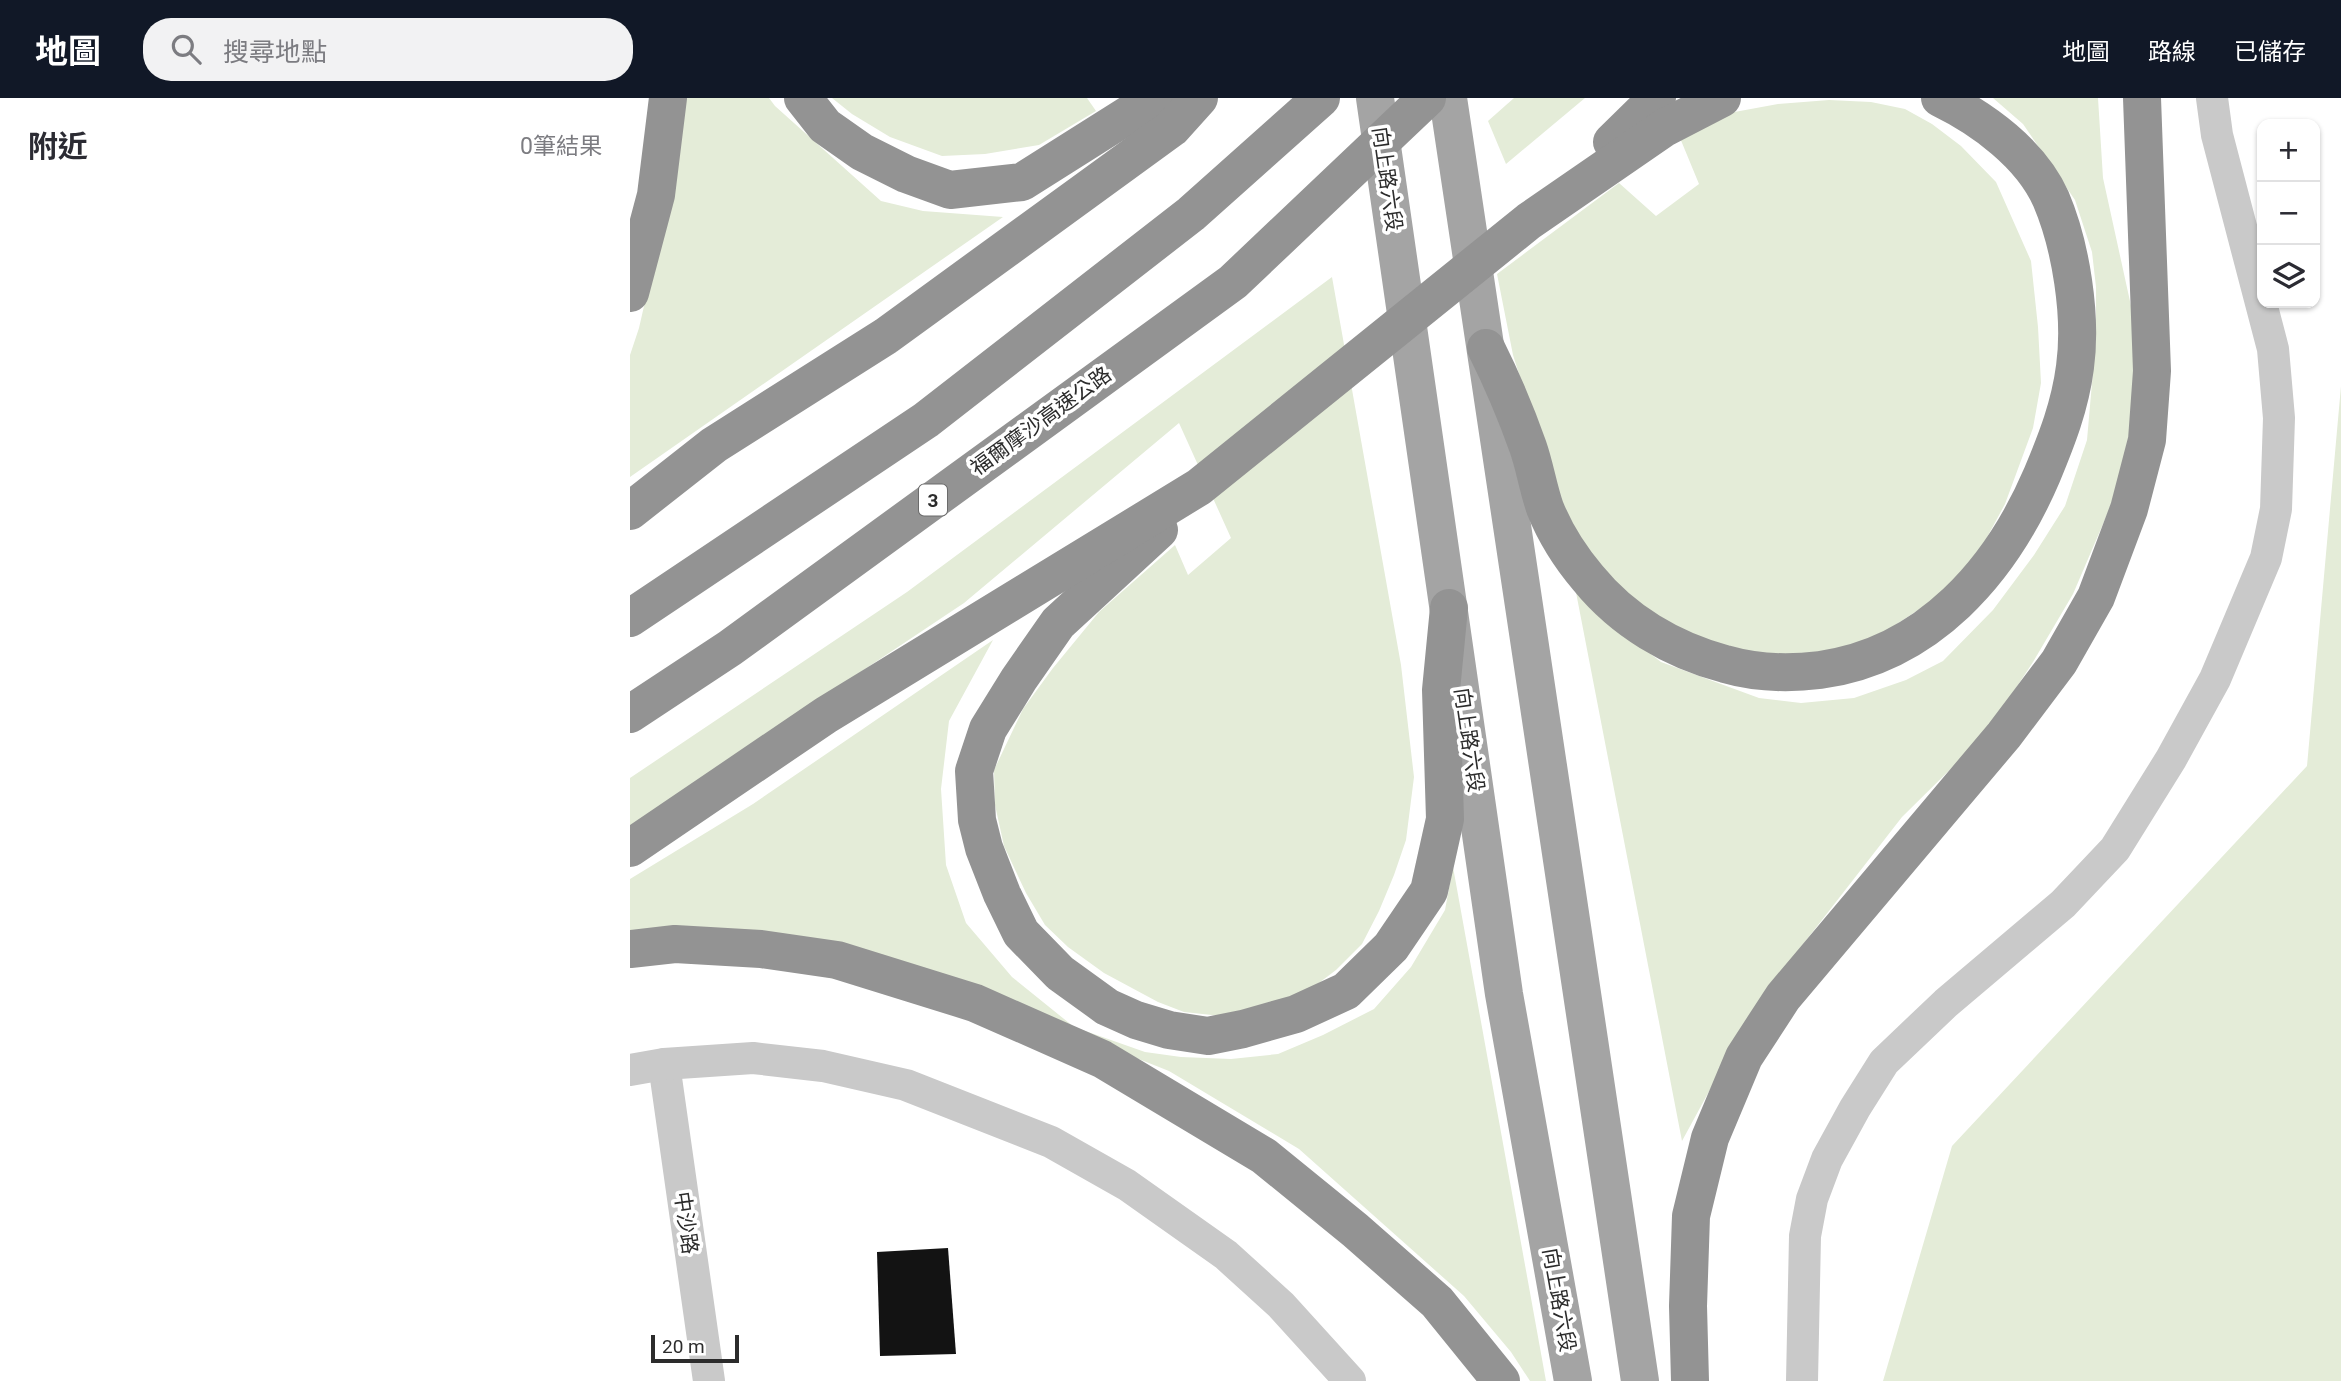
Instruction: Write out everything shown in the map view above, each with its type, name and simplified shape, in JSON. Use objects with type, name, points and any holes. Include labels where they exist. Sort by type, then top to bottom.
[{"type":"highway","points":[[630,293],[656,195],[668,98]]},
{"type":"highway","points":[[803,98],[825,126],[862,152],[906,174],[950,190],[1022,183],[1155,98]]},
{"type":"highway","points":[[630,511],[714,445],[897,328],[1172,128],[1199,98]]},
{"type":"highway","points":[[630,618],[926,420],[1191,214],[1321,98]]},
{"type":"highway","name":"福爾摩沙高速公路","points":[[630,714],[730,649],[1233,282],[1427,98]]},
{"type":"highway","points":[[1529,221],[1657,98]]},
{"type":"highway","points":[[630,848],[827,715],[1199,487],[1529,221],[1664,128],[1722,98]]},
{"type":"highway","points":[[1486,348],[1519,423],[1545,508],[1557,533],[1587,578],[1627,617],[1650,632],[1705,659],[1769,672],[1835,668],[1896,647],[1924,631],[1950,611],[1972,589],[2013,535],[2057,441],[2068,407],[2076,365],[2075,294],[2069,261],[2050,198],[2033,170],[2009,145],[1983,124],[1940,98]]},
{"type":"highway","points":[[1690,1381],[1691,1216],[1710,1138],[1744,1057],[1783,997],[2004,734],[2059,662],[2096,597],[2129,509],[2147,440],[2152,371],[2142,98]]},
{"type":"highway","points":[[1199,487],[1148,542],[1058,623],[988,729],[974,771],[977,820],[984,848],[1021,933],[1060,973],[1107,1007],[1136,1020],[1169,1030],[1208,1036],[1243,1029],[1296,1014],[1346,991],[1391,947],[1429,891],[1445,819],[1441,690],[1450,608]]},
{"type":"highway","points":[[630,949],[675,944],[761,949],[837,960],[975,1003],[1102,1059],[1264,1156],[1356,1230],[1437,1302],[1501,1381]]},
{"type":"main road","name":"向上路六段","points":[[1375,98],[1504,994],[1573,1381]]},
{"type":"main road","points":[[1448,98],[1640,1381]]},
{"type":"street","points":[[1802,1381],[1805,1236],[1812,1199],[1827,1159],[1855,1108],[1884,1062],[1946,1003],[2063,904],[2115,849],[2171,759],[2215,679],[2266,558],[2276,509],[2279,418],[2273,349],[2217,135],[2212,98]]},
{"type":"street","points":[[630,1070],[664,1064],[753,1058],[823,1066],[906,1084],[1051,1142],[1127,1185],[1226,1255],[1280,1306],[1350,1381]]},
{"type":"street","name":"中沙路","points":[[664,1064],[709,1381]]},
{"type":"green space","points":[[682,98],[769,98],[881,201],[923,211],[1003,217],[630,477],[630,355],[639,328],[660,236]]},
{"type":"green space","points":[[832,98],[1087,98],[1096,111],[1039,145],[985,154],[942,156],[890,137],[852,114]]},
{"type":"green space","points":[[1514,98],[1585,98],[1506,164],[1488,121]]},
{"type":"green space","points":[[1993,98],[2098,98],[2103,178],[2133,315],[2135,377],[2131,444],[2109,510],[2073,594],[2033,662],[1985,735],[1902,817],[1797,952],[1719,1073],[1682,1141],[1574,582],[1605,618],[1661,662],[1759,698],[1801,703],[1854,698],[1906,680],[1943,661],[1993,610],[2034,555],[2065,506],[2087,440],[2096,337],[2096,287],[2092,252],[2075,200],[2023,124]]},
{"type":"green space","points":[[1829,100],[1871,102],[1905,109],[1932,124],[1961,146],[1996,182],[2031,261],[2041,383],[2033,428],[2005,504],[1978,554],[1950,589],[1874,639],[1814,657],[1768,658],[1718,645],[1658,618],[1617,590],[1564,516],[1513,355],[1497,274],[1619,183],[1656,216],[1699,184],[1680,138],[1729,113],[1778,104]]},
{"type":"green space","points":[[1332,277],[1401,665],[1414,777],[1406,840],[1394,875],[1362,944],[1336,970],[1299,998],[1230,1017],[1184,1012],[1158,1002],[1104,973],[1068,947],[1045,925],[1026,893],[1004,846],[995,805],[994,770],[1023,709],[1053,668],[1099,612],[1175,545],[1188,575],[1231,538],[1179,423],[964,603],[630,826],[630,778],[907,592]]},
{"type":"green space","points":[[2341,386],[2341,1381],[1883,1381],[1952,1146],[2307,766]]},
{"type":"green space","points":[[993,640],[949,721],[941,789],[946,865],[966,923],[1012,977],[1074,1027],[1145,1052],[1181,1057],[1231,1059],[1278,1054],[1374,1009],[1411,967],[1445,910],[1453,867],[1546,1381],[1530,1381],[1511,1352],[1464,1296],[1299,1149],[1169,1071],[1058,1027],[630,935],[630,879],[753,804]]},
{"type":"building","points":[[948,1248],[956,1354],[880,1356],[877,1252]]}]
